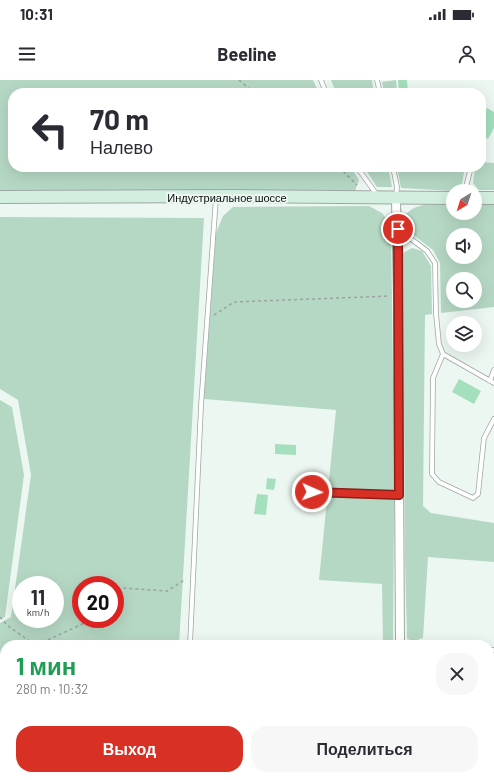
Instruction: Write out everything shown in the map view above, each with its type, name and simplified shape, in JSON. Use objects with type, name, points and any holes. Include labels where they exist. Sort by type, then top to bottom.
[{"type":"main road","name":"Индустриальное шоссе","points":[[0,197],[216,196],[396,199],[446,198]]},
{"type":"main road","points":[[482,198],[494,198]]},
{"type":"street","points":[[396,199],[398,229],[400,640]]},
{"type":"lane","points":[[361,172],[380,198]]},
{"type":"lane","points":[[394,172],[397,187],[396,199]]},
{"type":"lane","points":[[466,184],[469,172]]},
{"type":"lane","points":[[190,640],[201,406],[216,196]]},
{"type":"lane","points":[[398,229],[427,251],[435,263],[436,314],[439,344],[443,354],[492,382],[494,370]]},
{"type":"lane","points":[[443,354],[433,378],[432,474],[438,482],[473,498],[478,494],[484,438],[494,419]]},
{"type":"lane","points":[[312,492],[399,495]]},
{"type":"lane","points":[[487,780],[494,780]]},
{"type":"path","points":[[239,80],[248,88]]},
{"type":"path","points":[[344,172],[357,185]]},
{"type":"path","points":[[208,320],[234,302],[398,296]]},
{"type":"path","points":[[124,588],[167,591],[193,575]]},
{"type":"path","points":[[0,617],[7,625],[29,640]]},
{"type":"path","points":[[47,640],[73,628]]},
{"type":"green space","points":[[0,80],[313,80],[317,88],[8,88],[8,172],[354,172],[359,180],[355,191],[322,193],[226,190],[0,191]]},
{"type":"green space","points":[[331,80],[372,80],[373,88],[334,88]]},
{"type":"green space","points":[[396,80],[397,88],[383,88],[382,82]]},
{"type":"green space","points":[[486,162],[494,163],[494,190],[482,190],[482,184],[474,184],[474,172],[486,172]]},
{"type":"green space","points":[[367,172],[389,172],[392,187],[377,187]]},
{"type":"green space","points":[[398,172],[464,172],[462,184],[446,184],[446,191],[401,188]]},
{"type":"green space","points":[[431,204],[446,204],[446,220],[482,220],[482,204],[494,204],[494,307],[441,313],[440,263],[433,250],[404,228],[402,220],[408,212],[418,207]]},
{"type":"green space","points":[[369,206],[382,213],[391,225],[393,373],[395,391],[393,640],[383,640],[382,584],[319,580],[336,410],[204,399],[216,233],[223,216],[233,207]]},
{"type":"green space","points":[[0,217],[204,218],[179,640],[0,640],[0,623],[11,617],[12,610],[12,628],[64,628],[64,576],[17,576],[31,475],[18,400],[0,389]]},
{"type":"green space","points":[[412,248],[422,251],[431,266],[432,314],[425,315],[423,506],[431,513],[494,523],[494,562],[428,557],[423,638],[417,640],[407,639],[403,253]]},
{"type":"green space","points":[[0,400],[12,407],[24,475],[5,617],[0,619]]},
{"type":"building","points":[[398,80],[407,80],[408,88],[399,88]]},
{"type":"building","points":[[487,108],[494,112],[494,128],[488,139],[486,138]]},
{"type":"building","points":[[459,379],[481,391],[474,404],[452,392]]},
{"type":"building","points":[[275,444],[296,445],[296,455],[275,454]]},
{"type":"building","points":[[267,478],[276,479],[274,490],[266,489]]},
{"type":"building","points":[[257,494],[268,495],[266,515],[254,514]]},
{"type":"route","points":[[312,492],[399,495],[398,229]]}]
